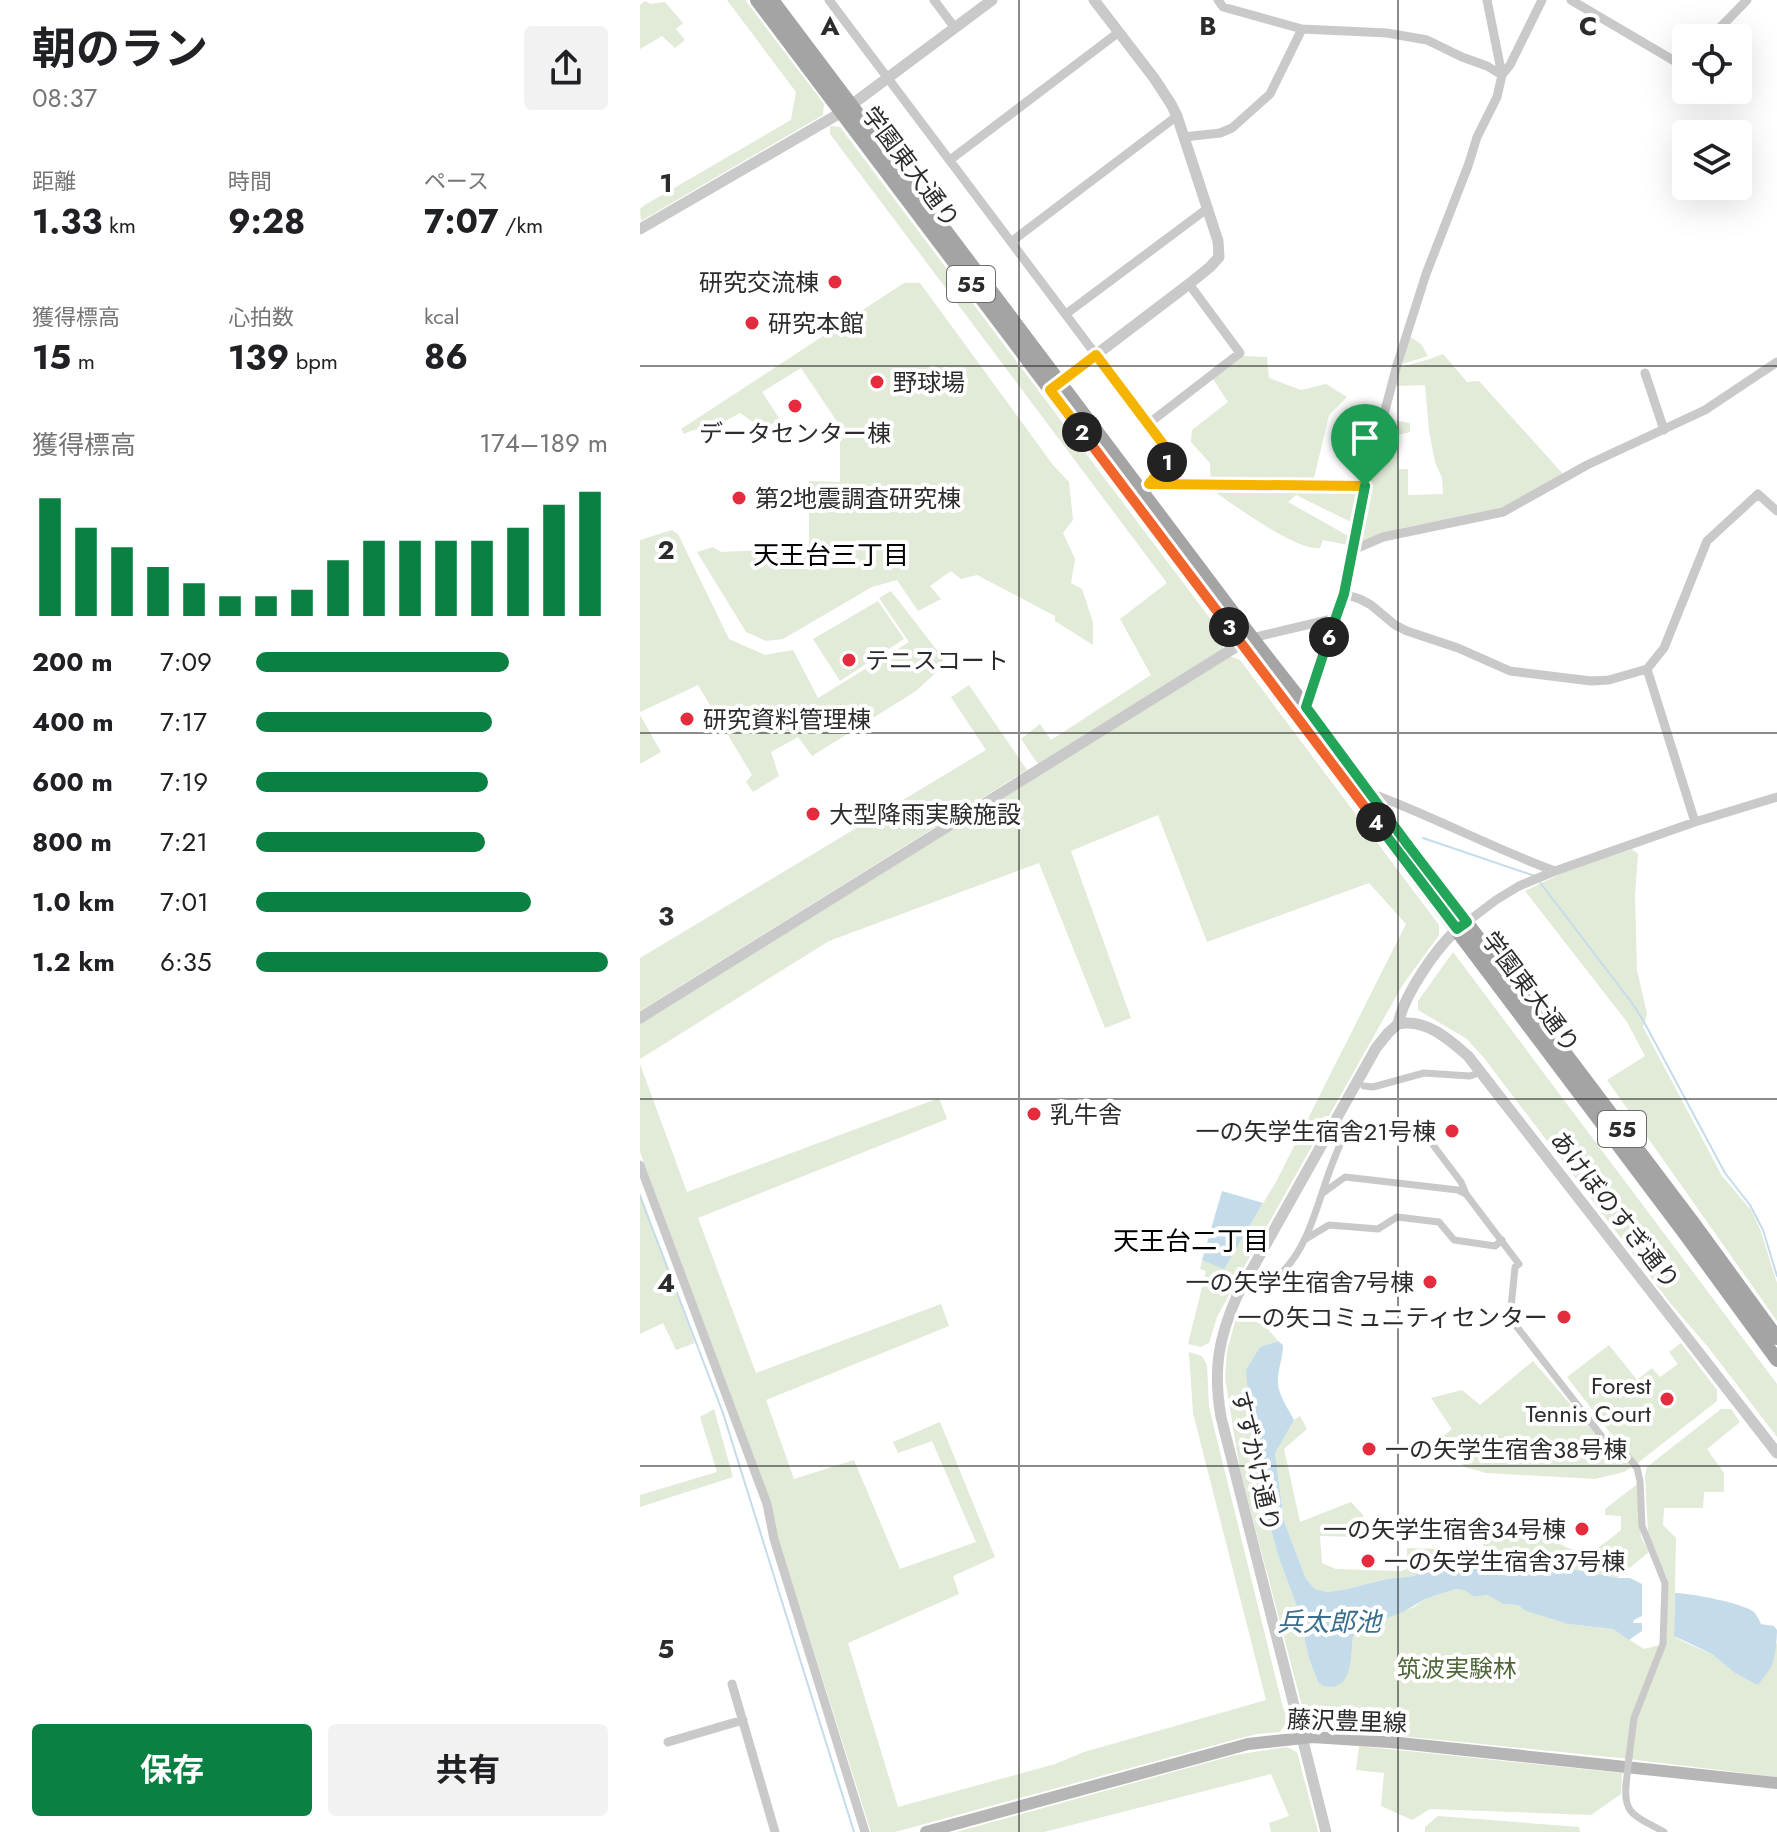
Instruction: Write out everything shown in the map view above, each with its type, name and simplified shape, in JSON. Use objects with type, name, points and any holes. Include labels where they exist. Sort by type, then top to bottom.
[{"type":"main road","name":"学園東大通り","points":[[757,0],[847,109]]},
{"type":"main road","name":"学園東大通り","points":[[772,0],[847,109],[1055,386],[1777,1338]]},
{"type":"main road","name":"学園東大通り","points":[[1055,386],[1145,486],[1246,640],[1306,707],[1777,1360]]},
{"type":"main road","name":"藤沢豊里線","points":[[926,1832],[1248,1744],[1301,1738],[1390,1742],[1777,1783]]},
{"type":"street","points":[[829,0],[1171,456],[1145,486]]},
{"type":"street","points":[[934,0],[955,28]]},
{"type":"street","points":[[640,229],[847,109],[992,0]]},
{"type":"street","points":[[1055,386],[1189,284],[1219,257],[1218,241],[1177,116],[1154,78],[1094,0]]},
{"type":"street","points":[[1218,0],[1223,7],[1302,29],[1387,33],[1427,40],[1502,75]]},
{"type":"street","points":[[1487,0],[1502,75]]},
{"type":"street","points":[[1306,707],[1344,594],[1365,486],[1397,365],[1426,274],[1477,137],[1497,97],[1502,75],[1542,0]]},
{"type":"street","points":[[1571,0],[1672,60]]},
{"type":"street","points":[[1724,24],[1747,0]]},
{"type":"street","points":[[1184,137],[1220,133],[1232,128],[1270,94],[1302,29]]},
{"type":"street","points":[[950,160],[1119,32]]},
{"type":"street","points":[[1011,242],[1177,116]]},
{"type":"street","points":[[1066,314],[1208,208]]},
{"type":"street","points":[[1148,424],[1240,353],[1189,284]]},
{"type":"street","points":[[1353,550],[1383,537],[1503,512],[1587,465],[1705,410],[1777,362]]},
{"type":"street","points":[[1645,373],[1664,430]]},
{"type":"street","points":[[1145,486],[1365,486]]},
{"type":"street","points":[[1344,594],[1371,605],[1407,631],[1458,648],[1510,671],[1591,681],[1609,680],[1647,669],[1664,648],[1707,541],[1758,494],[1777,511]]},
{"type":"street","points":[[640,1018],[1246,640],[1336,618]]},
{"type":"street","points":[[1647,669],[1695,822]]},
{"type":"street","points":[[1368,792],[1555,871]]},
{"type":"street","points":[[1462,926],[1519,886],[1555,871],[1777,797]]},
{"type":"street","name":"すずかけ通り","points":[[1326,1832],[1221,1417],[1217,1356],[1237,1296],[1376,1048],[1398,1024],[1408,994],[1462,926]]},
{"type":"street","name":"あけぼのすぎ通り","points":[[1398,1024],[1427,1027],[1468,1056],[1777,1453]]},
{"type":"street","points":[[1364,1086],[1373,1087],[1424,1073],[1470,1076],[1481,1072]]},
{"type":"street","points":[[1281,1273],[1293,1263],[1303,1241],[1334,1153],[1345,1135],[1360,1129],[1427,1137],[1519,1264],[1515,1267],[1510,1318],[1603,1438],[1615,1441],[1637,1468],[1642,1526],[1665,1583],[1663,1644],[1634,1718],[1625,1802],[1629,1811],[1664,1832]]},
{"type":"street","points":[[640,1165],[767,1504],[774,1539],[865,1832]]},
{"type":"street","points":[[1321,1194],[1345,1177],[1458,1190],[1466,1194]]},
{"type":"street","points":[[1303,1241],[1329,1225],[1378,1229],[1397,1217],[1439,1222],[1454,1240],[1495,1246],[1502,1240]]},
{"type":"street","points":[[732,1684],[775,1832]]},
{"type":"street","points":[[668,1742],[743,1720]]},
{"type":"green space","points":[[727,0],[745,0],[824,104],[823,115],[641,221],[640,209],[643,206],[791,120],[796,92]]},
{"type":"green space","points":[[645,1],[651,4],[665,2],[683,23],[676,29],[685,40],[675,48],[662,36],[640,49],[640,5]]},
{"type":"green space","points":[[830,126],[840,127],[1224,637],[1223,649],[1038,764],[1021,739],[1040,724],[1051,740],[1151,675],[1120,619],[1167,583],[830,134]]},
{"type":"green space","points":[[904,283],[920,283],[1053,465],[1069,482],[1073,520],[1063,533],[1075,559],[1071,583],[1082,589],[1093,622],[1093,645],[1055,621],[1055,616],[977,575],[961,579],[951,571],[930,586],[941,599],[918,611],[897,580],[872,587],[783,639],[766,641],[746,632],[697,552],[713,547],[721,552],[809,548],[809,481],[840,482],[840,426],[801,368],[762,392],[779,418],[768,428],[740,413],[684,434],[681,429]]},
{"type":"green space","points":[[1410,337],[1421,344],[1428,356],[1402,364]]},
{"type":"green space","points":[[1443,354],[1467,382],[1479,381],[1563,474],[1497,509],[1412,526],[1360,542],[1368,485],[1387,419],[1410,423],[1410,432],[1398,435],[1399,469],[1408,469],[1408,495],[1443,494],[1442,478],[1435,462],[1429,431],[1425,385],[1396,386],[1401,367]]},
{"type":"green space","points":[[1242,356],[1267,357],[1269,378],[1301,390],[1326,384],[1347,397],[1329,415],[1314,478],[1361,489],[1353,523],[1296,495],[1288,502],[1350,537],[1348,545],[1323,540],[1320,548],[1295,542],[1211,489],[1210,463],[1191,442],[1192,430],[1228,402],[1211,376]]},
{"type":"green space","points":[[672,530],[678,534],[729,639],[765,655],[793,650],[818,698],[909,642],[879,598],[891,591],[943,658],[943,666],[916,691],[812,756],[798,737],[771,752],[779,776],[753,792],[746,782],[752,775],[698,685],[640,712],[640,540]]},
{"type":"green space","name":"テニスコート","points":[[878,601],[904,639],[840,681],[813,639]]},
{"type":"green space","points":[[1229,656],[1240,660],[1439,925],[1439,935],[1402,986],[1239,1276],[1217,1317],[1209,1343],[1201,1347],[1188,1344],[1206,1271],[1200,1269],[1202,1260],[1224,1268],[1276,1182],[1406,924],[1369,883],[1207,942],[1158,815],[1071,851],[1131,1018],[1105,1028],[1039,863],[829,941],[640,1059],[640,1023]]},
{"type":"green space","points":[[969,685],[1027,770],[640,1011],[640,958],[986,750],[951,697]]},
{"type":"green space","points":[[640,715],[661,752],[640,764]]},
{"type":"green space","points":[[1632,849],[1638,854],[1635,895],[1637,970],[1647,1014],[1643,1027],[1722,1176],[1751,1210],[1760,1229],[1777,1283],[1777,1321],[1607,1080],[1645,1056],[1627,1022],[1525,891],[1562,873]]},
{"type":"green space","points":[[1453,952],[1777,1384],[1777,1437],[1671,1304],[1484,1058],[1467,1039],[1418,1010],[1418,1001]]},
{"type":"green space","points":[[640,1064],[687,1192],[939,1098],[947,1119],[698,1218],[756,1373],[941,1304],[949,1326],[766,1400],[794,1479],[854,1460],[900,1569],[976,1542],[932,1441],[898,1453],[893,1442],[940,1422],[995,1557],[953,1576],[959,1594],[848,1643],[898,1807],[1055,1764],[1084,1752],[1266,1700],[1193,1413],[1189,1352],[1202,1356],[1207,1365],[1209,1407],[1288,1721],[1280,1732],[1237,1739],[895,1832],[871,1832],[778,1538],[769,1498],[640,1152]]},
{"type":"green space","points":[[640,1192],[695,1343],[676,1350],[663,1323],[640,1334]]},
{"type":"green space","name":"筑波実験林","points":[[1238,1311],[1267,1328],[1278,1341],[1260,1347],[1247,1390],[1255,1473],[1318,1682],[1351,1659],[1353,1637],[1359,1629],[1414,1607],[1425,1599],[1456,1589],[1474,1597],[1487,1595],[1503,1604],[1518,1605],[1527,1611],[1568,1624],[1613,1629],[1644,1649],[1663,1644],[1666,1639],[1668,1580],[1648,1533],[1647,1467],[1721,1409],[1731,1409],[1740,1422],[1707,1449],[1724,1473],[1724,1492],[1704,1492],[1703,1508],[1664,1508],[1663,1525],[1676,1538],[1674,1636],[1712,1654],[1735,1673],[1765,1674],[1772,1663],[1777,1642],[1777,1777],[1620,1758],[1315,1730],[1307,1725],[1240,1470],[1225,1378],[1227,1351]]},
{"type":"green space","points":[[1681,1343],[1717,1390],[1717,1401],[1635,1465],[1567,1377],[1609,1345],[1637,1380],[1652,1368],[1660,1377],[1678,1364],[1669,1352]]},
{"type":"green space","points":[[1533,1361],[1603,1442],[1614,1446],[1632,1467],[1595,1479],[1486,1473],[1465,1467],[1440,1439],[1452,1429],[1431,1398],[1462,1390],[1480,1405]]},
{"type":"green space","points":[[714,1409],[733,1477],[640,1507],[640,1495],[717,1472],[700,1417]]},
{"type":"green space","points":[[1300,1416],[1307,1429],[1284,1449],[1300,1522],[1351,1502],[1363,1515],[1363,1537],[1320,1536],[1322,1563],[1336,1569],[1401,1571],[1407,1569],[1407,1548],[1483,1550],[1484,1527],[1499,1528],[1500,1536],[1539,1537],[1553,1522],[1561,1530],[1560,1544],[1586,1551],[1607,1542],[1621,1530],[1621,1516],[1605,1515],[1605,1509],[1636,1485],[1641,1537],[1649,1552],[1617,1578],[1556,1566],[1509,1550],[1484,1560],[1425,1569],[1414,1576],[1328,1592],[1315,1589],[1306,1579],[1284,1521],[1275,1452],[1294,1420]]},
{"type":"green space","points":[[1359,1746],[1622,1773],[1621,1794],[1591,1815],[1430,1809],[1412,1820],[1381,1806],[1384,1773],[1356,1770]]},
{"type":"green space","points":[[1287,1747],[1297,1752],[1318,1832],[1271,1832],[1269,1823],[1289,1816],[1271,1774],[1044,1832],[956,1832],[1235,1755]]},
{"type":"green space","points":[[1438,1816],[1579,1827],[1580,1832],[1425,1832],[1425,1827]]},
{"type":"water","points":[[1222,1191],[1263,1203],[1224,1269],[1202,1260]]},
{"type":"water","name":"兵太郎池","points":[[1278,1341],[1283,1345],[1279,1389],[1294,1420],[1275,1453],[1284,1521],[1306,1579],[1315,1589],[1328,1592],[1414,1576],[1425,1569],[1484,1560],[1509,1550],[1556,1566],[1630,1578],[1642,1584],[1642,1616],[1633,1623],[1642,1623],[1642,1631],[1629,1640],[1613,1629],[1568,1624],[1526,1611],[1518,1605],[1503,1604],[1487,1595],[1474,1597],[1456,1589],[1425,1599],[1403,1612],[1359,1629],[1353,1637],[1348,1673],[1343,1682],[1334,1687],[1323,1686],[1318,1682],[1309,1659],[1296,1604],[1279,1558],[1255,1473],[1246,1370],[1260,1347]]},
{"type":"water","points":[[1675,1593],[1739,1605],[1754,1612],[1761,1624],[1774,1626],[1777,1630],[1773,1661],[1758,1685],[1735,1673],[1712,1654],[1674,1636]]},
{"type":"waterway","points":[[1423,838],[1535,876]]},
{"type":"waterway","points":[[1539,881],[1643,1020],[1725,1173],[1750,1205],[1763,1230],[1777,1276]]},
{"type":"waterway","points":[[640,1196],[723,1413],[854,1832]]},
{"type":"place","name":"研究交流棟","points":[[835,282]]},
{"type":"place","name":"研究本館","points":[[752,323]]},
{"type":"place","name":"野球場","points":[[877,382]]},
{"type":"place","name":"データセンター棟","points":[[795,406]]},
{"type":"place","name":"第２地震調査研究棟","points":[[739,498]]},
{"type":"place","name":"テニスコート","points":[[849,660]]},
{"type":"place","name":"研究資料管理棟","points":[[687,719]]},
{"type":"place","name":"大型降雨実験施設","points":[[813,814]]},
{"type":"place","name":"乳牛舎","points":[[1034,1114]]},
{"type":"place","name":"一の矢学生宿舎21号棟","points":[[1452,1131]]},
{"type":"place","name":"一の矢学生宿舎7号棟","points":[[1430,1282]]},
{"type":"place","name":"一の矢コミュニティセンター","points":[[1564,1317]]},
{"type":"place","name":"Forest Tennis Court","points":[[1667,1399]]},
{"type":"place","name":"一の矢学生宿舎38号棟","points":[[1369,1449]]},
{"type":"place","name":"一の矢学生宿舎34号棟","points":[[1582,1529]]},
{"type":"place","name":"一の矢学生宿舎37号棟","points":[[1368,1561]]},
{"type":"district","name":"天王台三丁目","points":[[831,555]]},
{"type":"district","name":"天王台二丁目","points":[[1191,1241]]},
{"type":"route","points":[[1096,355],[1171,456],[1149,484],[1365,486],[1344,594],[1306,707],[1467,922],[1457,929],[1050,390],[1096,355]]}]
